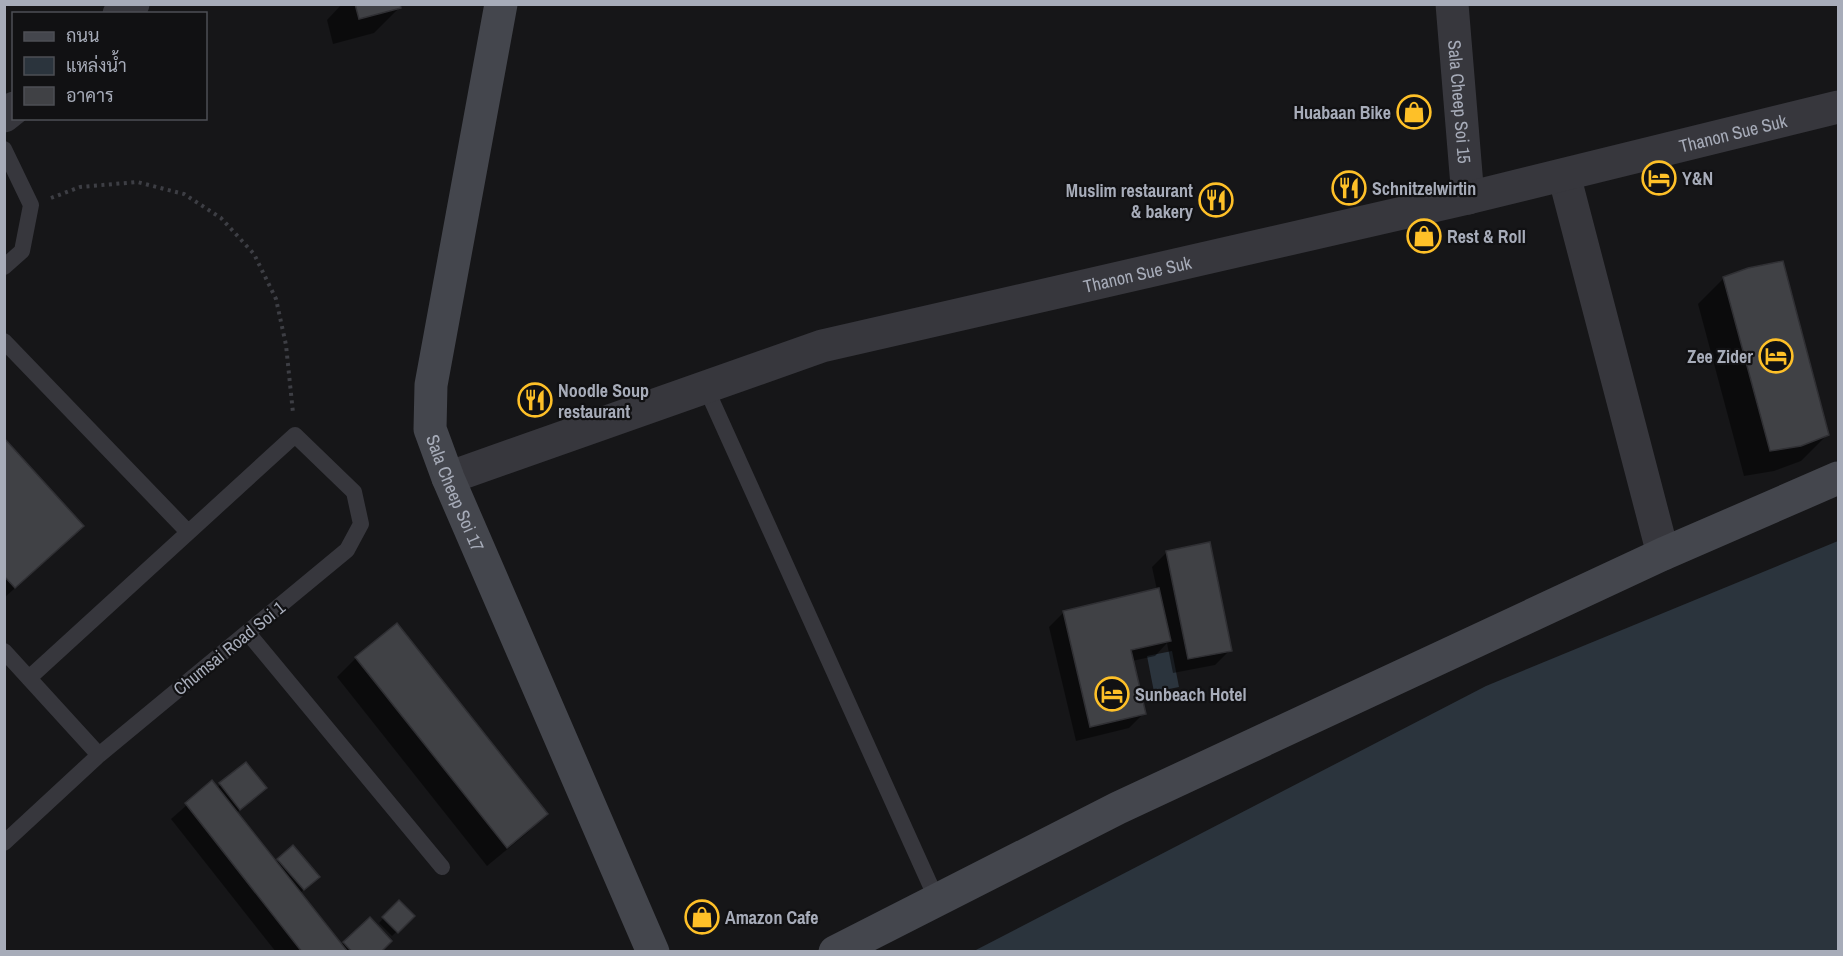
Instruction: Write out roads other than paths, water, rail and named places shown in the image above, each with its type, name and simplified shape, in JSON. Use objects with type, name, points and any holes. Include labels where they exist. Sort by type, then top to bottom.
[{"type":"street","name":"Sala Cheep Soi 17","points":[[501,4],[431,385],[430,429],[448,478],[653,951]]},
{"type":"street","name":"Sala Cheep Soi 15","points":[[1452,4],[1468,198]]},
{"type":"street","name":"Thanon Sue Suk","points":[[448,478],[822,346],[1468,198],[1839,107]]},
{"type":"street","points":[[1564,175],[1663,554]]},
{"type":"street","points":[[835,951],[1128,804],[1663,554],[1839,478]]},
{"type":"lane","points":[[4,149],[31,205],[22,251],[4,267]]},
{"type":"lane","points":[[4,341],[188,532],[29,678]]},
{"type":"lane","points":[[706,387],[937,900]]},
{"type":"lane","name":"Chumsai Road Soi 1","points":[[4,843],[99,755],[347,550],[361,524],[354,492],[295,435],[188,532]]},
{"type":"lane","points":[[248,633],[442,867]]},
{"type":"lane","points":[[4,651],[99,755]]},
{"type":"water","points":[[1838,541],[1838,951],[974,951],[1486,686]]},
{"type":"water","points":[[1172,651],[1179,687],[1154,692],[1147,656]]},
{"type":"place","name":"Huabaan Bike","points":[[1414,112]]},
{"type":"place","name":"Y&N","points":[[1659,178]]},
{"type":"place","name":"Schnitzelwirtin","points":[[1349,188]]},
{"type":"place","name":"Muslim restaurant & bakery","points":[[1216,200]]},
{"type":"place","name":"Rest & Roll","points":[[1424,236]]},
{"type":"place","name":"Zee Zider","points":[[1776,356]]},
{"type":"place","name":"Noodle Soup restaurant","points":[[535,400]]},
{"type":"place","name":"Sunbeach Hotel","points":[[1112,694]]},
{"type":"place","name":"Amazon Cafe","points":[[702,917]]}]
